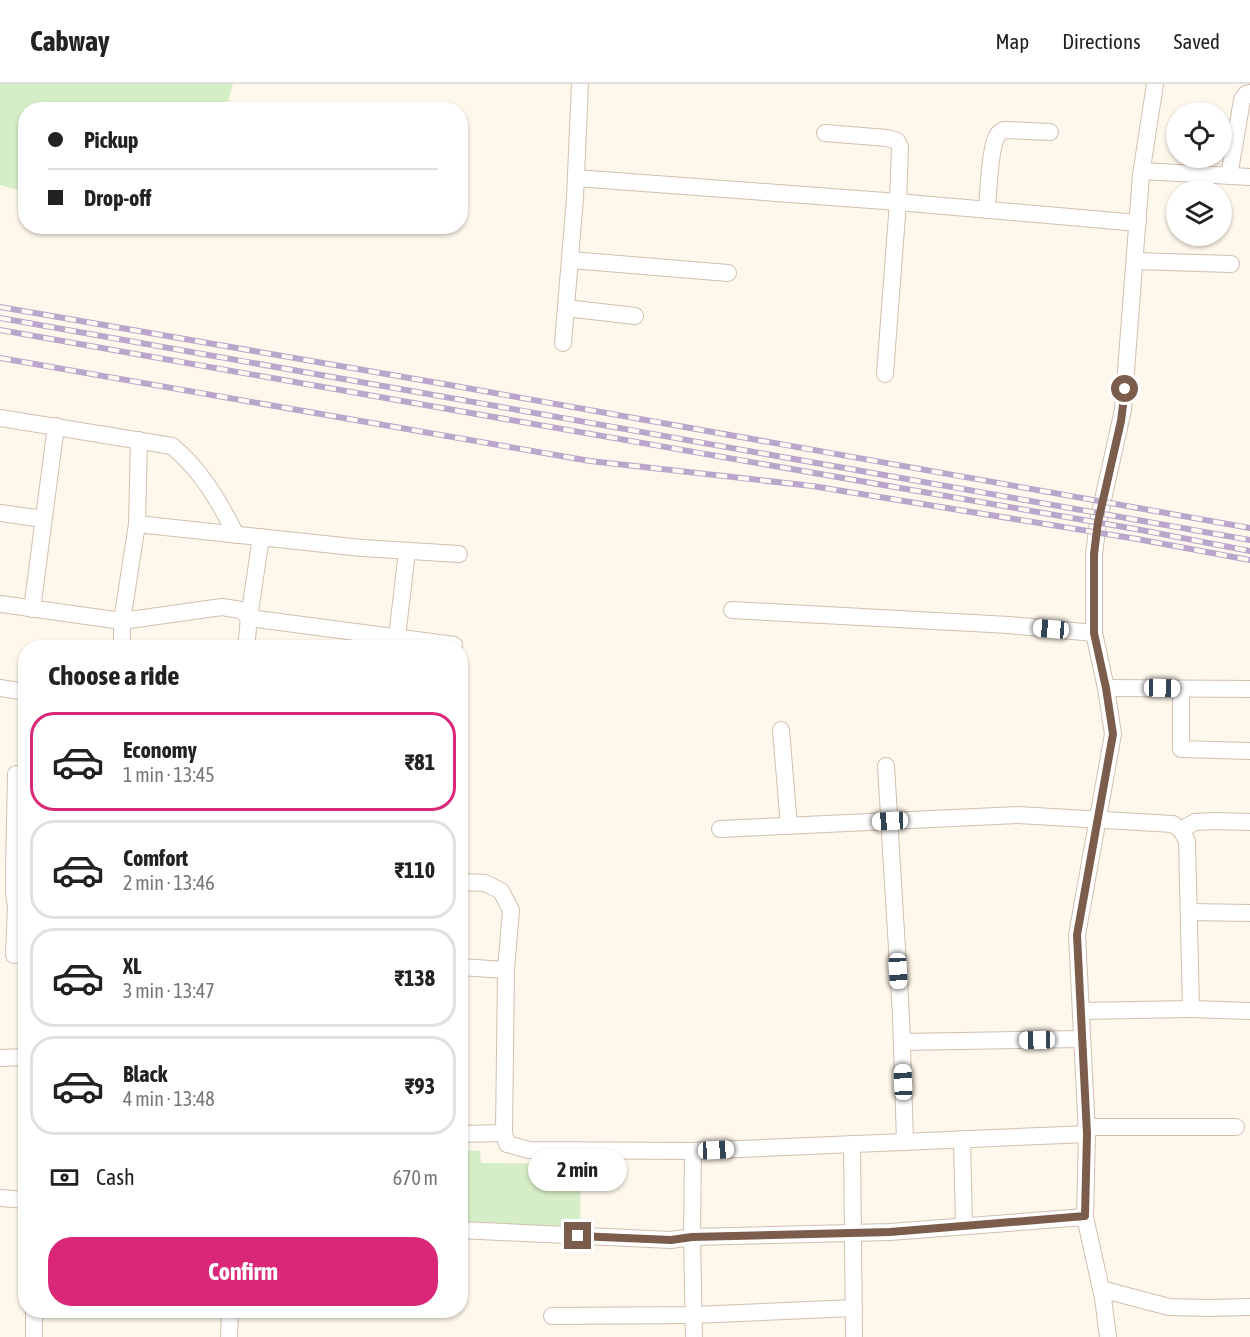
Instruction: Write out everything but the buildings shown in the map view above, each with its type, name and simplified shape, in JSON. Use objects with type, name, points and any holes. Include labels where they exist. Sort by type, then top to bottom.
[{"type":"street","points":[[563,343],[571,260],[580,84]]},
{"type":"street","points":[[1108,1337],[1101,1289],[1085,1216],[1087,1131],[1077,935],[1113,734],[1094,633],[1094,554],[1098,522],[1121,421],[1142,171],[1155,84]]},
{"type":"street","points":[[1230,176],[1242,100],[1249,90]]},
{"type":"street","points":[[987,210],[993,151],[999,132],[1004,130],[1050,132]]},
{"type":"street","points":[[825,133],[887,138],[897,141],[900,147],[885,374]]},
{"type":"street","points":[[1142,171],[1250,177]]},
{"type":"street","points":[[576,178],[1138,223]]},
{"type":"street","points":[[571,260],[728,273]]},
{"type":"street","points":[[1135,261],[1231,264]]},
{"type":"street","points":[[566,308],[635,316]]},
{"type":"street","points":[[0,418],[172,446],[187,458],[219,501],[236,535]]},
{"type":"street","points":[[32,609],[56,426]]},
{"type":"street","points":[[122,640],[122,621],[137,524],[139,440]]},
{"type":"street","points":[[0,513],[43,519]]},
{"type":"street","points":[[137,524],[362,548],[459,554]]},
{"type":"street","points":[[247,640],[261,537]]},
{"type":"street","points":[[398,637],[407,551]]},
{"type":"street","points":[[0,604],[122,621],[222,607],[241,610],[249,618],[419,640]]},
{"type":"street","points":[[732,609],[1009,625],[1094,633]]},
{"type":"street","points":[[0,688],[18,691]]},
{"type":"street","points":[[1106,688],[1250,689]]},
{"type":"street","points":[[1181,689],[1181,749],[1250,751]]},
{"type":"street","points":[[781,730],[789,825]]},
{"type":"street","points":[[886,766],[902,1042],[905,1142]]},
{"type":"street","points":[[14,774],[14,894],[8,905],[14,955]]},
{"type":"street","points":[[720,829],[1018,815],[1173,824],[1181,830],[1187,841],[1191,1010]]},
{"type":"street","points":[[1181,830],[1196,822],[1250,822]]},
{"type":"street","points":[[468,882],[484,882],[501,891],[511,910],[506,970],[504,1133],[507,1143],[529,1150],[693,1151],[1087,1131],[1236,1127]]},
{"type":"street","points":[[1189,912],[1250,913]]},
{"type":"street","points":[[468,968],[506,970]]},
{"type":"street","points":[[1081,1011],[1250,1011]]},
{"type":"street","points":[[902,1042],[1082,1039]]},
{"type":"street","points":[[0,1058],[18,1057]]},
{"type":"street","points":[[468,1134],[504,1133]]},
{"type":"street","points":[[962,1139],[964,1226]]},
{"type":"street","points":[[852,1144],[854,1337]]},
{"type":"street","points":[[693,1151],[694,1337]]},
{"type":"street","points":[[0,1198],[18,1199]]},
{"type":"street","points":[[468,1230],[671,1240],[692,1237],[890,1232],[1085,1216]]},
{"type":"street","points":[[1101,1289],[1169,1307],[1250,1307]]},
{"type":"street","points":[[552,1316],[693,1315],[854,1308]]},
{"type":"street","points":[[34,1318],[34,1337]]},
{"type":"street","points":[[229,1337],[230,1318]]},
{"type":"green space","points":[[0,84],[233,84],[228,102],[18,102],[18,190],[0,185]]},
{"type":"green space","points":[[468,1150],[480,1151],[481,1163],[581,1164],[580,1229],[468,1227]]},
{"type":"railway","points":[[0,307],[1250,528]]},
{"type":"railway","points":[[0,318],[1250,540]]},
{"type":"railway","points":[[0,330],[1250,551]]},
{"type":"railway","points":[[0,358],[590,461],[812,486],[1137,539],[1250,560]]},
{"type":"route","points":[[578,1236],[671,1240],[692,1237],[890,1232],[1085,1216],[1087,1134],[1077,935],[1113,734],[1094,633],[1094,554],[1098,522],[1121,421],[1125,389]]}]
